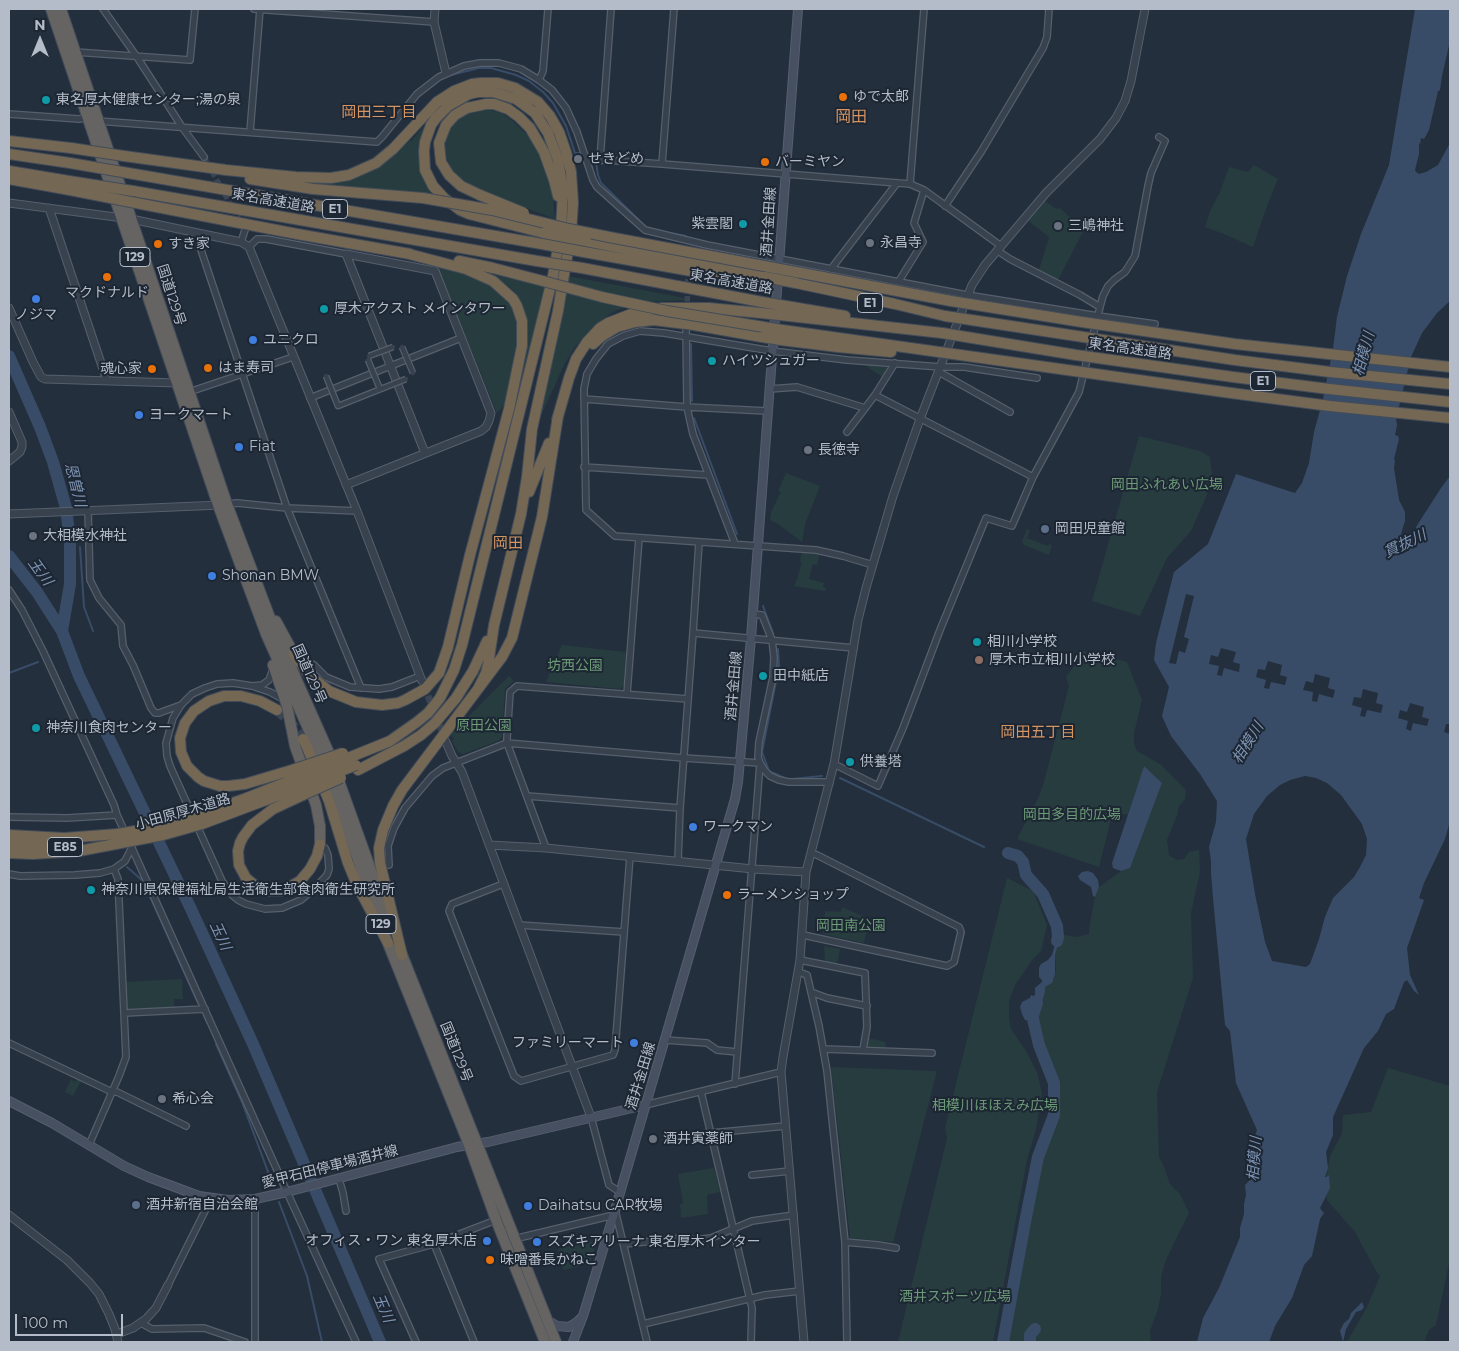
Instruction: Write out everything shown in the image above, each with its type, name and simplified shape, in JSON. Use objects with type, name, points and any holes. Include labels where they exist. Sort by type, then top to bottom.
[{"type":"highway","name":"国道129号","points":[[51,9],[93,120],[189,392],[222,504]]},
{"type":"highway","name":"国道129号","points":[[60,9],[75,52],[93,120]]},
{"type":"highway","points":[[9,141],[226,170],[296,177],[331,178],[349,175],[376,163],[393,149],[438,102],[462,87],[481,83],[498,83],[515,88],[538,102],[555,124],[569,162],[573,213],[570,244],[558,311],[532,429],[521,514],[494,625],[486,673],[478,689]]},
{"type":"highway","points":[[354,761],[391,736],[409,728],[428,713],[445,690],[454,670],[462,645],[553,276],[559,243],[562,219],[563,190],[558,160],[548,133],[535,113],[516,99],[493,92],[469,94],[448,106],[436,118],[425,142],[424,161],[433,186],[444,198],[469,214],[544,233],[589,238],[1082,322],[1235,344],[1450,367]]},
{"type":"highway","points":[[562,219],[554,180],[540,143],[519,116],[508,109],[494,104],[473,105],[461,110],[446,125],[439,142],[439,156],[449,176],[461,186],[589,238]]},
{"type":"highway","name":"東名高速道路","points":[[9,154],[795,286],[945,316],[1235,360],[1450,384]]},
{"type":"highway","points":[[124,156],[300,187],[423,198],[492,210],[589,238],[765,281]]},
{"type":"highway","name":"東名高速道路","points":[[9,171],[582,268],[762,302],[790,311],[1233,377],[1450,402]]},
{"type":"highway","points":[[9,179],[297,234],[474,264],[602,297],[782,335],[938,354],[971,356],[1330,406],[1450,418]]},
{"type":"highway","name":"国道129号","points":[[126,218],[177,383],[255,593],[275,656],[322,762],[388,943],[556,1342]]},
{"type":"highway","points":[[255,593],[304,670],[315,681],[337,695],[356,702],[390,704],[413,697],[425,689],[438,673],[444,659],[509,409],[521,355],[522,321],[513,298],[493,281],[476,272],[454,265],[405,253]]},
{"type":"highway","points":[[521,514],[533,480],[548,447],[576,359],[587,342],[600,328],[624,315],[650,309],[672,307],[761,313],[790,311]]},
{"type":"highway","points":[[565,392],[576,367],[594,342],[609,331],[626,324],[664,320],[762,337],[782,335]]},
{"type":"highway","points":[[508,456],[509,409]]},
{"type":"highway","points":[[402,955],[380,864],[381,840],[387,820],[402,790],[502,656],[516,628],[542,517],[558,416]]},
{"type":"highway","points":[[482,509],[505,469]]},
{"type":"highway","name":"国道129号","points":[[255,593],[329,753],[473,1145],[496,1220],[545,1342]]},
{"type":"highway","points":[[255,593],[262,637],[285,701],[295,746],[318,813],[320,826],[320,844],[317,856],[310,869],[300,881],[282,890],[270,891],[257,887],[246,878],[239,865],[238,851],[240,843],[252,825],[273,809],[297,783]]},
{"type":"highway","points":[[277,710],[260,701],[241,696],[224,696],[208,701],[194,711],[185,723],[180,738],[181,752],[187,766],[204,781],[220,786],[297,783],[412,741],[435,723],[456,698],[473,671],[494,625]]},
{"type":"highway","points":[[303,739],[329,801],[348,863],[358,887],[388,943]]},
{"type":"highway","name":"小田原厚木道路","points":[[9,843],[64,847],[102,846],[158,826],[200,820],[354,761]]},
{"type":"highway","name":"小田原厚木道路","points":[[9,835],[120,839]]},
{"type":"highway","points":[[9,853],[72,852],[120,839]]},
{"type":"main road","name":"酒井金田線","points":[[573,1342],[583,1316],[620,1192],[735,799],[741,761],[751,638],[798,9]]},
{"type":"main road","name":"愛甲石田停車場酒井線","points":[[9,1101],[52,1123],[124,1166],[148,1177],[199,1196],[228,1200],[255,1199],[296,1190],[473,1145],[645,1105]]},
{"type":"main road","points":[[547,1320],[557,1326],[569,1327],[583,1316]]},
{"type":"street","points":[[103,9],[204,157]]},
{"type":"street","points":[[75,52],[137,58],[190,60],[195,9]]},
{"type":"street","points":[[254,9],[434,22]]},
{"type":"street","points":[[250,132],[260,9]]},
{"type":"street","points":[[434,9],[434,22],[446,73]]},
{"type":"street","points":[[539,80],[543,71],[548,9]]},
{"type":"street","points":[[611,9],[593,180],[597,187],[645,230],[689,241],[967,295],[1155,324]]},
{"type":"street","points":[[662,164],[674,9]]},
{"type":"street","points":[[910,184],[924,9]]},
{"type":"street","points":[[945,206],[981,152],[1043,48],[1047,37],[1048,9]]},
{"type":"street","points":[[804,1342],[781,1072],[799,972],[806,872],[833,767],[858,620],[893,496],[967,295],[979,273],[1046,193],[1100,139],[1116,118],[1125,101],[1131,81],[1145,9]]},
{"type":"street","points":[[9,114],[377,142],[417,94],[439,76],[472,64],[499,64],[521,70],[552,90],[566,108],[594,161]]},
{"type":"street","points":[[833,767],[878,786],[903,728],[940,630],[986,518],[1012,526],[1033,477],[1079,392],[1103,296],[1108,286],[1125,272],[1135,256],[1151,173],[1165,141],[1158,137]]},
{"type":"street","points":[[594,161],[662,164],[910,184],[924,190],[1000,248],[1010,259],[1100,307]]},
{"type":"street","points":[[831,269],[897,183]]},
{"type":"street","points":[[899,281],[923,242],[914,223],[924,190]]},
{"type":"street","points":[[9,203],[126,218],[241,242],[249,247],[357,511],[421,678],[379,689],[350,687],[326,677],[314,665],[294,654]]},
{"type":"street","points":[[49,208],[107,381]]},
{"type":"street","points":[[241,242],[245,230]]},
{"type":"street","points":[[195,232],[287,508],[361,688]]},
{"type":"street","points":[[249,247],[257,240],[266,239],[435,271],[491,413],[489,421],[481,431],[346,485]]},
{"type":"street","points":[[688,249],[689,241]]},
{"type":"street","points":[[346,254],[425,453]]},
{"type":"street","points":[[9,308],[29,354],[45,379],[177,383]]},
{"type":"street","points":[[686,329],[688,408],[693,434],[735,544]]},
{"type":"street","points":[[873,565],[816,550],[615,536],[586,510],[584,389],[587,374],[596,359],[608,344],[623,336],[640,331],[847,360],[940,370],[964,367],[1037,378]]},
{"type":"street","points":[[310,398],[462,338]]},
{"type":"street","points":[[380,389],[369,358],[393,347]]},
{"type":"street","points":[[402,347],[412,373]]},
{"type":"street","points":[[189,392],[294,356]]},
{"type":"street","points":[[847,432],[875,395],[895,364]]},
{"type":"street","points":[[940,370],[1010,412]]},
{"type":"street","points":[[326,376],[338,406],[406,379]]},
{"type":"street","points":[[769,388],[797,387],[865,408]]},
{"type":"street","points":[[875,395],[1033,477]]},
{"type":"street","points":[[584,399],[688,408],[768,411]]},
{"type":"street","points":[[9,412],[22,442],[22,447],[20,452],[9,461]]},
{"type":"street","points":[[584,467],[708,475]]},
{"type":"street","points":[[11,514],[238,503],[287,508],[357,511]]},
{"type":"street","points":[[88,511],[90,580],[99,598],[121,625],[123,646],[151,708],[155,713],[159,713],[181,705]]},
{"type":"street","points":[[627,694],[639,538]]},
{"type":"street","points":[[678,861],[699,542]]},
{"type":"street","points":[[9,590],[39,642],[114,805],[286,1192],[356,1342]]},
{"type":"street","points":[[752,614],[762,615],[772,640],[774,656],[773,677],[759,742],[758,757],[760,763],[764,771],[779,780],[789,782],[830,781]]},
{"type":"street","points":[[693,633],[854,648]]},
{"type":"street","points":[[273,667],[269,680],[257,686],[233,683],[217,684],[192,694],[181,705],[173,718],[168,737],[170,766],[222,881],[232,895],[246,904],[265,909],[277,909],[301,900],[314,890],[329,869],[328,855],[325,848],[320,844]]},
{"type":"street","points":[[245,685],[270,692],[285,701]]},
{"type":"street","points":[[546,848],[507,743],[510,692],[517,686],[688,699]]},
{"type":"street","points":[[446,742],[462,772],[591,1117],[609,1185],[620,1192]]},
{"type":"street","points":[[389,865],[387,851],[390,836],[399,817],[438,771],[507,743],[760,763]]},
{"type":"street","points":[[735,1084],[760,763]]},
{"type":"street","points":[[527,796],[680,808]]},
{"type":"street","points":[[9,817],[47,818],[117,815]]},
{"type":"street","points":[[489,845],[546,848],[753,869],[806,872]]},
{"type":"street","points":[[9,874],[20,876],[100,873],[114,869],[124,861],[132,846]]},
{"type":"street","points":[[803,936],[947,966],[954,962],[961,932],[959,927],[811,853]]},
{"type":"street","points":[[503,884],[452,904],[449,911],[514,1076],[521,1081],[613,1055],[616,1050],[630,856]]},
{"type":"street","points":[[89,1144],[126,1057],[118,879],[114,869]]},
{"type":"street","points":[[519,924],[624,932]]},
{"type":"street","points":[[800,960],[865,973],[867,1026],[863,1050]]},
{"type":"street","points":[[799,972],[806,975],[824,1049],[845,1242],[848,1342]]},
{"type":"street","points":[[811,992],[827,998],[867,1006]]},
{"type":"street","points":[[124,1013],[205,1009]]},
{"type":"street","points":[[664,1040],[707,1043],[717,1050],[738,1052]]},
{"type":"street","points":[[9,1043],[112,1092],[118,1092],[186,1126]]},
{"type":"street","points":[[824,1049],[932,1053]]},
{"type":"street","points":[[645,1105],[781,1072]]},
{"type":"street","points":[[701,1092],[752,1308],[751,1342]]},
{"type":"street","points":[[711,1133],[786,1126]]},
{"type":"street","points":[[756,1173],[790,1171]]},
{"type":"street","points":[[338,1179],[346,1210]]},
{"type":"street","points":[[117,1334],[141,1323],[156,1308],[211,1198]]},
{"type":"street","points":[[255,1199],[255,1342]]},
{"type":"street","points":[[514,1239],[614,1212],[624,1244],[647,1342]]},
{"type":"street","points":[[9,1215],[67,1260],[90,1282],[105,1304],[117,1334],[118,1342]]},
{"type":"street","points":[[624,1244],[682,1238],[694,1240],[711,1238],[752,1221],[794,1215]]},
{"type":"street","points":[[416,1342],[379,1259],[434,1244],[496,1220]]},
{"type":"street","points":[[845,1242],[896,1248]]},
{"type":"street","points":[[434,1244],[474,1342]]},
{"type":"street","points":[[643,1324],[776,1293],[800,1291]]},
{"type":"street","points":[[141,1323],[152,1329],[204,1328],[245,1342]]},
{"type":"green space","points":[[487,109],[503,114],[513,121],[527,135],[536,148],[552,187],[555,219],[483,192],[462,180],[451,168],[445,146],[448,133],[460,118],[468,113]]},
{"type":"green space","points":[[430,119],[421,138],[419,157],[425,183],[435,196],[317,184],[333,182],[412,140]]},
{"type":"green space","points":[[1254,165],[1278,179],[1253,247],[1205,227],[1229,167],[1248,172]]},
{"type":"green space","points":[[1044,200],[1056,209],[1060,208],[1084,230],[1058,280],[1039,270],[1049,237],[1027,220]]},
{"type":"green space","points":[[437,266],[477,277],[510,301],[518,316],[519,335],[506,402],[497,413]]},
{"type":"green space","points":[[491,274],[546,287],[513,409],[525,316],[518,296],[510,287]]},
{"type":"green space","points":[[568,276],[685,298],[685,300],[646,302],[627,307],[615,311],[596,324],[574,348],[564,365],[540,418],[538,417]]},
{"type":"green space","points":[[866,365],[886,367],[888,370],[883,377]]},
{"type":"green space","name":"岡田ふれあい広場","points":[[1139,436],[1200,451],[1210,457],[1213,481],[1191,531],[1167,558],[1140,616],[1092,601]]},
{"type":"green space","points":[[786,473],[820,486],[805,524],[802,542],[770,520],[771,512],[781,492],[778,491]]},
{"type":"green space","points":[[1027,529],[1030,530],[1027,538],[1048,546],[1052,545],[1049,555],[1024,545],[1022,541]]},
{"type":"green space","points":[[802,551],[820,553],[817,565],[813,564],[809,579],[824,583],[825,591],[794,586],[802,562],[800,561]]},
{"type":"green space","name":"坊西公園","points":[[562,645],[626,652],[624,685],[620,689],[546,682]]},
{"type":"green space","name":"岡田多目的広場","points":[[1079,650],[1127,662],[1142,700],[1134,733],[1134,743],[1137,751],[1160,764],[1186,790],[1185,799],[1179,806],[1167,840],[1169,855],[1177,860],[1184,859],[1189,852],[1199,850],[1200,872],[1191,913],[1193,978],[1157,1092],[1159,1157],[1170,1184],[1180,1194],[1189,1213],[1166,1260],[1161,1277],[1161,1294],[1158,1309],[1150,1331],[1151,1342],[1032,1342],[1035,1329],[1032,1326],[1028,1342],[1005,1342],[1038,1164],[1052,1121],[1048,1078],[1037,1050],[1043,1044],[1042,1033],[1035,1017],[1040,1009],[1045,987],[1054,978],[1056,970],[1055,955],[1059,934],[1077,937],[1089,934],[1095,897],[1099,887],[1121,871],[1130,868],[1162,783],[1144,766],[1128,814],[1112,815],[1099,867],[1017,839],[1040,794],[1069,686],[1066,677],[1075,665]]},
{"type":"green space","name":"原田公園","points":[[509,676],[514,681],[505,689],[502,737],[498,741],[463,754],[458,752],[452,741],[454,739],[451,734]]},
{"type":"green space","points":[[1007,878],[1033,891],[1047,925],[1041,951],[1015,985],[1009,1001],[1011,1029],[1037,1072],[1042,1093],[1036,1129],[1027,1160],[993,1342],[898,1342],[947,1138],[945,1128]]},
{"type":"green space","name":"岡田南公園","points":[[842,907],[869,919],[864,943],[823,934],[825,911],[841,912]]},
{"type":"green space","points":[[824,946],[840,949],[837,964],[825,961]]},
{"type":"green space","points":[[182,979],[183,999],[174,999],[174,1007],[129,1009],[126,1007],[125,982]]},
{"type":"green space","points":[[868,1038],[886,1042],[885,1048],[869,1047],[867,1045]]},
{"type":"green space","points":[[831,1067],[937,1071],[893,1242],[850,1238]]},
{"type":"green space","points":[[1388,1068],[1450,1086],[1450,1259],[1436,1325],[1429,1330],[1424,1342],[1347,1342],[1367,1307],[1380,1276],[1355,1232],[1327,1200],[1324,1183],[1330,1156],[1342,1133],[1343,1115],[1371,1112]]},
{"type":"green space","points":[[78,1078],[82,1079],[73,1096],[65,1092],[71,1079],[75,1082]]},
{"type":"green space","points":[[714,1168],[720,1192],[707,1195],[708,1214],[681,1218],[680,1204],[683,1203],[678,1174]]},
{"type":"green space","points":[[597,1240],[590,1264],[563,1270],[558,1249]]},
{"type":"water","points":[[1415,9],[1450,9],[1450,41],[1440,90],[1438,91],[1429,130],[1424,139],[1421,138],[1420,145],[1419,142],[1419,154],[1415,170],[1419,174],[1438,165],[1450,143],[1450,301],[1437,313],[1422,333],[1411,357],[1396,419],[1395,435],[1399,439],[1394,459],[1399,500],[1405,512],[1405,521],[1401,534],[1409,538],[1416,533],[1416,527],[1450,476],[1450,724],[1446,724],[1444,732],[1450,734],[1450,821],[1445,839],[1424,883],[1419,898],[1424,900],[1407,948],[1410,975],[1419,995],[1407,980],[1404,982],[1394,1009],[1386,1014],[1378,1031],[1364,1048],[1333,1117],[1333,1135],[1326,1152],[1328,1168],[1325,1177],[1329,1175],[1330,1188],[1320,1208],[1324,1213],[1320,1219],[1312,1256],[1304,1265],[1292,1298],[1275,1326],[1269,1342],[1197,1342],[1203,1318],[1219,1288],[1240,1237],[1246,1195],[1245,1185],[1250,1177],[1249,1175],[1246,1177],[1245,1174],[1248,1156],[1257,1130],[1236,1083],[1230,1031],[1225,1025],[1209,847],[1216,822],[1217,801],[1200,774],[1171,736],[1162,716],[1169,687],[1154,660],[1156,643],[1174,572],[1208,544],[1236,474],[1295,493],[1302,483],[1309,463],[1314,432],[1323,399],[1337,317],[1347,276],[1361,234],[1389,165]],"holes":[[[1186,594],[1194,596],[1184,637],[1189,639],[1185,653],[1179,651],[1176,664],[1169,663]],[[1221,648],[1236,652],[1233,662],[1240,664],[1239,672],[1224,668],[1222,676],[1217,675],[1219,666],[1209,664],[1211,655],[1218,657]],[[1268,661],[1282,665],[1280,675],[1287,677],[1285,685],[1271,682],[1269,689],[1264,688],[1266,680],[1256,677],[1258,669],[1265,670]],[[1315,674],[1330,678],[1328,688],[1335,690],[1333,698],[1319,694],[1317,702],[1312,701],[1313,692],[1303,690],[1306,681],[1313,683]],[[1363,689],[1378,693],[1376,703],[1383,705],[1381,713],[1367,710],[1365,717],[1360,716],[1362,708],[1352,705],[1354,697],[1361,698]],[[1410,703],[1424,707],[1422,717],[1429,719],[1427,726],[1413,723],[1411,731],[1406,729],[1408,721],[1398,718],[1400,710],[1407,712]],[[1305,776],[1327,783],[1341,795],[1362,824],[1367,839],[1366,855],[1354,877],[1333,898],[1310,964],[1306,967],[1272,961],[1265,942],[1246,839],[1254,814],[1267,796],[1280,785]]]},
{"type":"water","points":[[1144,766],[1162,783],[1130,868],[1121,871],[1113,868],[1112,863]]},
{"type":"water","points":[[1088,871],[1093,873],[1098,880],[1099,887],[1095,897],[1091,887],[1080,880],[1078,876],[1082,872]]},
{"type":"water","points":[[1055,926],[1057,926],[1059,931],[1059,942],[1055,955],[1055,974],[1052,983],[1045,987],[1040,1009],[1033,1019],[1025,1020],[1020,1007],[1022,1002],[1030,998],[1031,995],[1035,995],[1035,988],[1042,982],[1039,977],[1039,968],[1052,955],[1057,937]]},
{"type":"water","points":[[1362,1302],[1364,1307],[1356,1312],[1346,1329],[1343,1342],[1340,1331],[1351,1313]]},
{"type":"waterway","points":[[451,75],[479,68],[491,68],[529,81],[553,103],[566,126],[575,153],[579,153]]},
{"type":"waterway","points":[[588,155],[594,155],[595,158]]},
{"type":"waterway","points":[[596,163],[601,183],[647,228]]},
{"type":"waterway","points":[[659,231],[686,236]]},
{"type":"waterway","points":[[691,344],[692,401]]},
{"type":"waterway","name":"恩曽川","points":[[9,356],[40,427],[53,462],[66,508],[70,541],[70,584],[62,631]]},
{"type":"waterway","points":[[694,418],[737,534]]},
{"type":"waterway","points":[[80,547],[84,607],[93,631]]},
{"type":"waterway","name":"玉川","points":[[9,556],[37,592],[62,631],[79,676],[191,909],[253,1044],[380,1342]]},
{"type":"waterway","points":[[763,606],[773,633]]},
{"type":"waterway","points":[[778,649],[779,666],[762,752],[769,771],[787,779]]},
{"type":"waterway","points":[[9,673],[38,662]]},
{"type":"waterway","points":[[792,779],[822,776]]},
{"type":"waterway","points":[[840,778],[984,847]]},
{"type":"waterway","points":[[1008,853],[1018,856],[1023,862],[1026,875],[1043,894],[1057,926],[1057,941]]},
{"type":"waterway","points":[[127,867],[143,881],[198,1003]]},
{"type":"waterway","points":[[1003,1342],[1038,1157],[1054,1115],[1054,1083],[1039,1045],[1033,1019],[1037,1003]]},
{"type":"waterway","points":[[204,1016],[208,1024]]},
{"type":"waterway","points":[[216,1044],[242,1102],[273,1185]]},
{"type":"waterway","points":[[279,1202],[307,1276],[322,1342]]},
{"type":"waterway","points":[[1030,1342],[1030,1335],[1035,1329]]},
{"type":"tunnel","points":[[204,157],[241,223]]},
{"type":"tunnel","points":[[687,310],[688,269]]},
{"type":"tunnel","points":[[424,686],[444,736]]},
{"type":"tunnel","points":[[277,710],[292,724],[303,739]]},
{"type":"place","name":"ゆで太郎","points":[[843,97]]},
{"type":"place","name":"東名厚木健康センター;湯の泉","points":[[46,100]]},
{"type":"place","name":"せきどめ","points":[[578,159]]},
{"type":"place","name":"バーミヤン","points":[[765,162]]},
{"type":"place","name":"紫雲閣","points":[[743,224]]},
{"type":"place","name":"三嶋神社","points":[[1058,226]]},
{"type":"place","name":"永昌寺","points":[[870,243]]},
{"type":"place","name":"すき家","points":[[158,244]]},
{"type":"place","name":"マクドナルド","points":[[107,277]]},
{"type":"place","name":"ノジマ","points":[[36,299]]},
{"type":"place","name":"厚木アクスト メインタワー","points":[[324,309]]},
{"type":"place","name":"ユニクロ","points":[[253,340]]},
{"type":"place","name":"ハイツシュガー","points":[[712,361]]},
{"type":"place","name":"はま寿司","points":[[208,368]]},
{"type":"place","name":"魂心家","points":[[152,369]]},
{"type":"place","name":"ヨークマート","points":[[139,415]]},
{"type":"place","name":"Fiat","points":[[239,447]]},
{"type":"place","name":"長徳寺","points":[[808,450]]},
{"type":"place","name":"岡田児童館","points":[[1045,529]]},
{"type":"place","name":"大相模水神社","points":[[33,536]]},
{"type":"place","name":"Shonan BMW","points":[[212,576]]},
{"type":"place","name":"相川小学校","points":[[977,642]]},
{"type":"place","name":"厚木市立相川小学校","points":[[979,660]]},
{"type":"place","name":"田中紙店","points":[[763,676]]},
{"type":"place","name":"神奈川食肉センター","points":[[36,728]]},
{"type":"place","name":"供養塔","points":[[850,762]]},
{"type":"place","name":"ワークマン","points":[[693,827]]},
{"type":"place","name":"神奈川県保健福祉局生活衛生部食肉衛生研究所","points":[[91,890]]},
{"type":"place","name":"ラーメンショップ","points":[[727,895]]},
{"type":"place","name":"ファミリーマート","points":[[634,1043]]},
{"type":"place","name":"希心会","points":[[162,1099]]},
{"type":"place","name":"酒井寅薬師","points":[[653,1139]]},
{"type":"place","name":"酒井新宿自治会館","points":[[136,1205]]},
{"type":"place","name":"Daihatsu CAR牧場","points":[[528,1206]]},
{"type":"place","name":"オフィス・ワン 東名厚木店","points":[[487,1241]]},
{"type":"place","name":"スズキアリーナ 東名厚木インター","points":[[537,1242]]},
{"type":"place","name":"味噌番長かねこ","points":[[490,1260]]},
{"type":"district","name":"岡田三丁目","points":[[379,113]]},
{"type":"district","name":"岡田","points":[[851,117]]},
{"type":"district","name":"岡田","points":[[508,544]]},
{"type":"district","name":"岡田五丁目","points":[[1038,733]]},
{"type":"water label","name":"相模川","points":[[1364,354]]},
{"type":"water label","name":"貫抜川","points":[[1405,544]]},
{"type":"water label","name":"相模川","points":[[1248,743]]},
{"type":"water label","name":"相模川","points":[[1255,1159]]},
{"type":"park label","name":"相模川ほほえみ広場","points":[[995,1106]]},
{"type":"park label","name":"酒井スポーツ広場","points":[[955,1297]]}]
